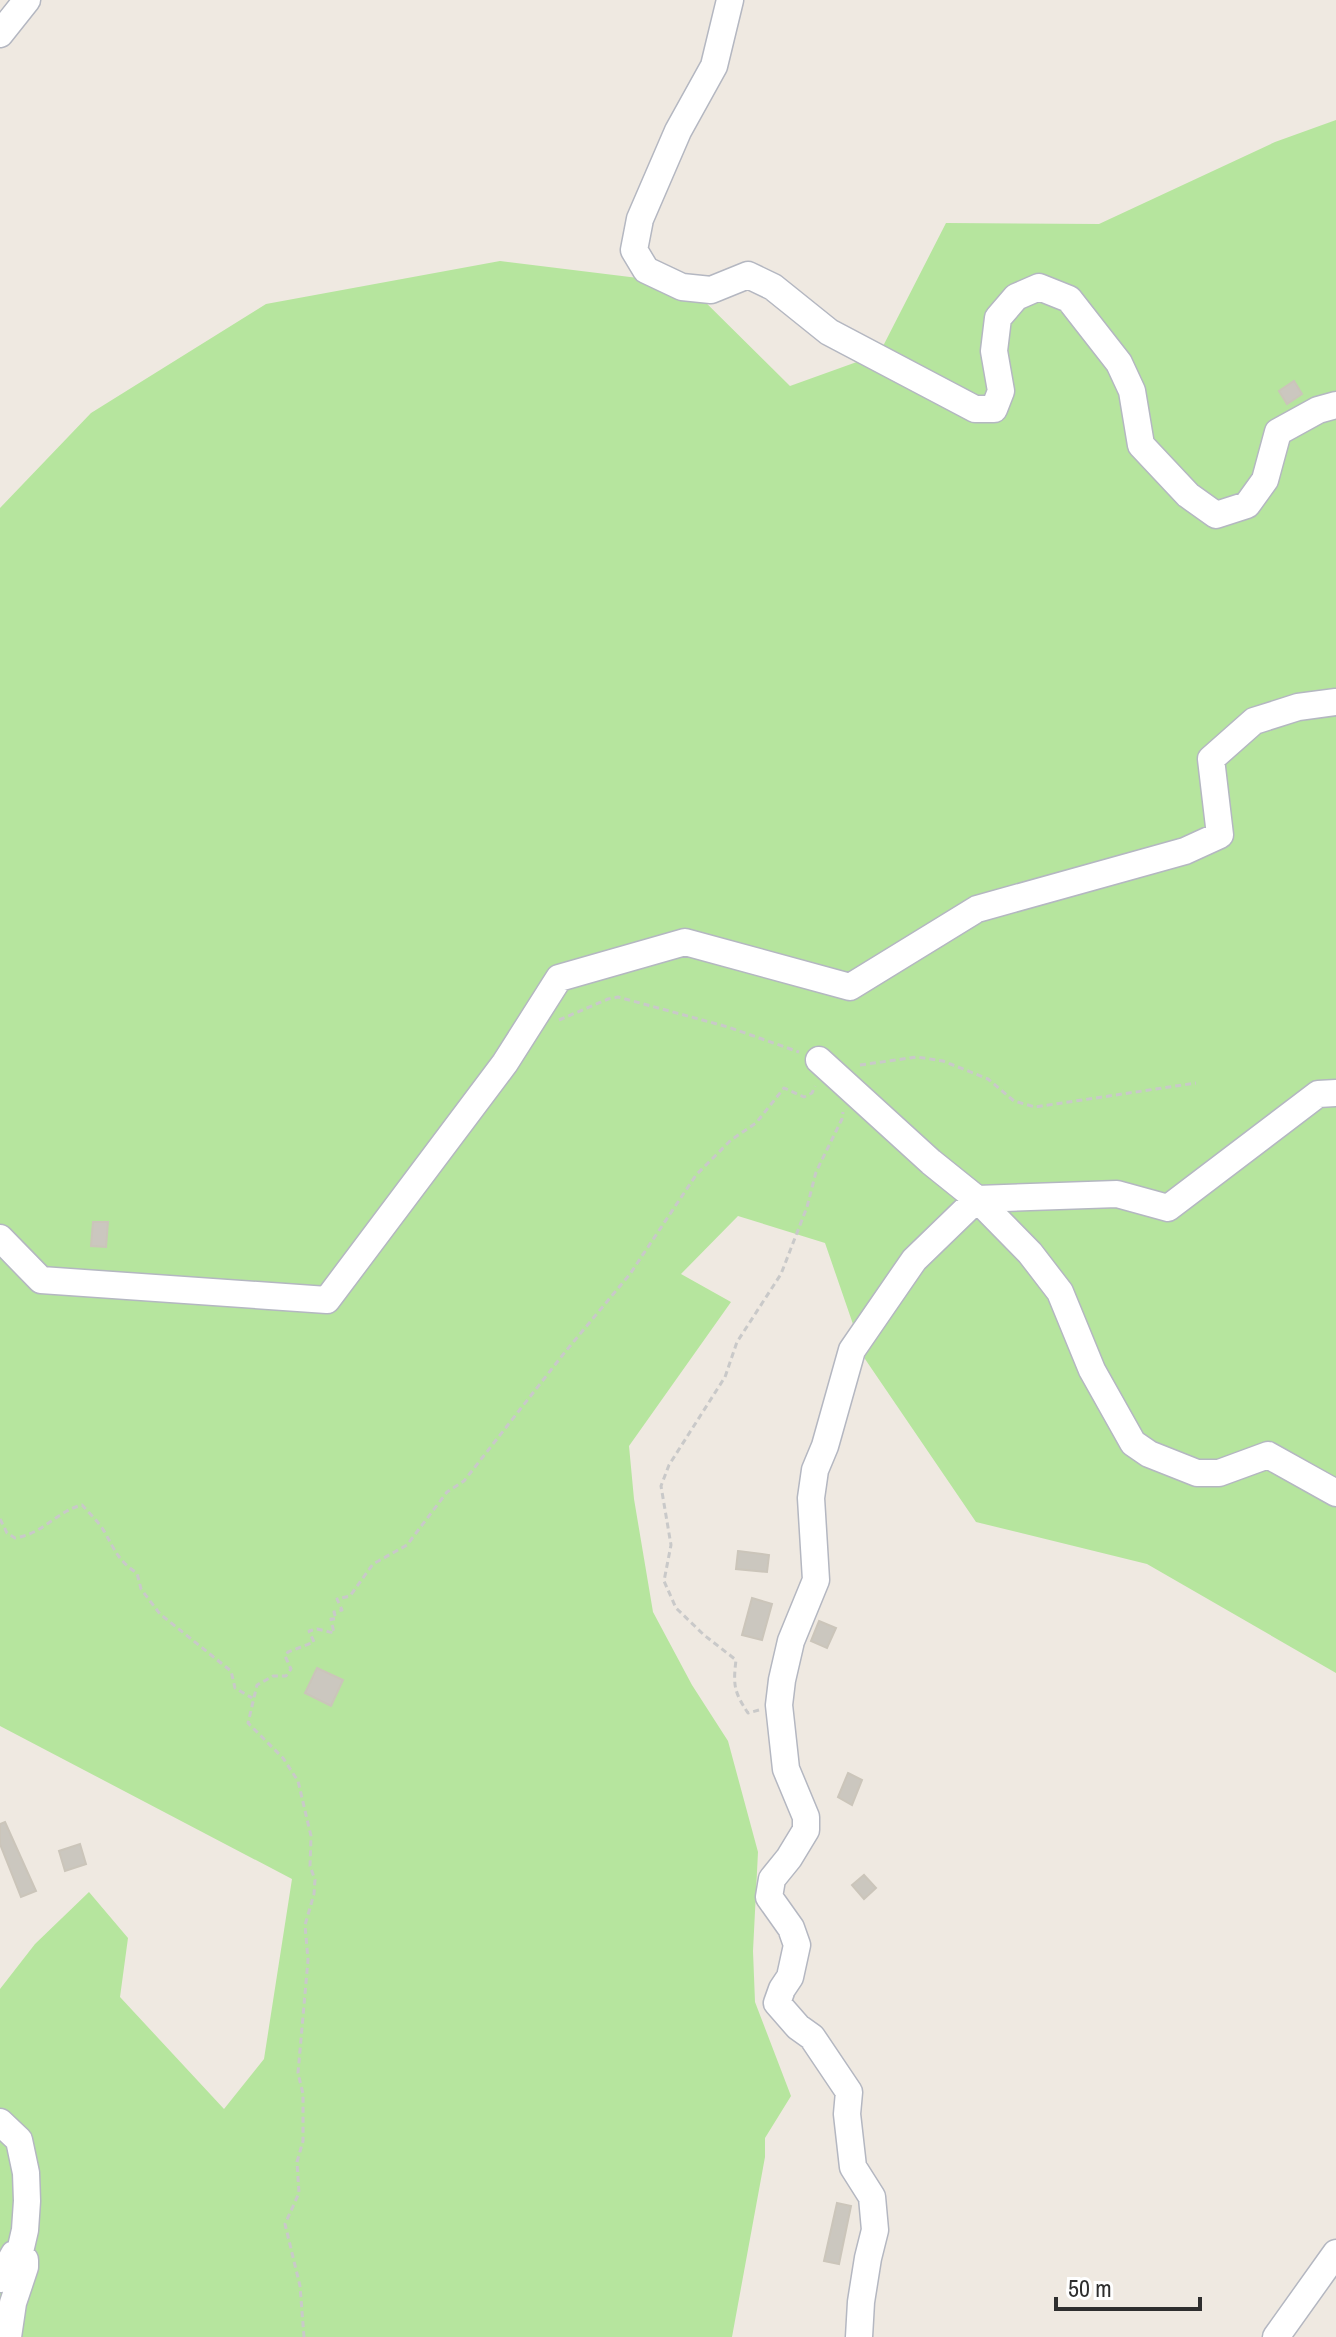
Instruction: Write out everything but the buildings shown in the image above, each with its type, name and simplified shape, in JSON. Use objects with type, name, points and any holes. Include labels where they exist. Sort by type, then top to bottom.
[{"type":"street","points":[[0,34],[27,0]]},
{"type":"street","points":[[730,0],[714,66],[678,131],[640,219],[634,250],[646,270],[682,287],[711,290],[748,275],[773,287],[829,332],[975,409],[994,409],[1001,391],[994,351],[998,318],[1016,297],[1039,287],[1069,299],[1119,363],[1132,391],[1141,445],[1188,495],[1216,515],[1247,505],[1265,480],[1278,432],[1318,410],[1336,405]]},
{"type":"street","points":[[0,1238],[41,1280],[327,1300],[505,1063],[559,978],[685,942],[850,987],[977,909],[1185,851],[1220,835],[1211,759],[1254,721],[1298,707],[1336,702]]},
{"type":"street","points":[[819,1060],[931,1162],[977,1199],[1030,1253],[1060,1292],[1092,1370],[1133,1443],[1149,1454],[1197,1473],[1219,1473],[1268,1455],[1324,1479],[1336,1493]]},
{"type":"street","points":[[859,2337],[861,2302],[875,2230],[872,2197],[853,2167],[847,2114],[849,2092],[812,2037],[798,2027],[777,2003],[790,1977],[797,1945],[791,1928],[769,1897],[772,1879],[806,1830],[806,1817],[786,1769],[779,1705],[791,1641],[816,1580],[811,1498],[815,1470],[825,1446],[852,1350],[914,1260],[977,1199],[1117,1194],[1168,1208],[1318,1094],[1336,1093]]},
{"type":"street","points":[[0,2122],[19,2140],[26,2173],[25,2230],[19,2256]]},
{"type":"street","points":[[1276,2337],[1336,2253]]},
{"type":"street","points":[[0,2279],[14,2254],[25,2260],[13,2303],[8,2337]]},
{"type":"path","points":[[523,1035],[618,997],[728,1027],[819,1060],[852,1066],[917,1057],[943,1061],[988,1079],[1014,1101],[1035,1107],[1196,1083]]},
{"type":"path","points":[[304,2337],[300,2286],[285,2224],[299,2193],[297,2162],[303,2141],[303,2094],[298,2073],[308,1960],[305,1925],[315,1880],[310,1866],[311,1836],[298,1781],[283,1758],[248,1723],[257,1685],[273,1676],[286,1676],[291,1669],[285,1656],[314,1642],[309,1631],[317,1629],[334,1633],[331,1619],[336,1619],[334,1612],[342,1610],[337,1599],[350,1596],[373,1564],[407,1545],[447,1492],[464,1481],[630,1274],[696,1175],[731,1140],[756,1123],[784,1088],[804,1097],[812,1093],[817,1081],[819,1060]]},
{"type":"path","points":[[761,1710],[748,1713],[736,1696],[736,1660],[676,1608],[664,1581],[671,1545],[661,1486],[669,1465],[725,1377],[737,1342],[781,1274],[807,1207],[816,1172],[842,1119],[845,1102]]},
{"type":"path","points":[[0,1519],[7,1533],[15,1538],[27,1537],[82,1505],[104,1530],[111,1547],[124,1564],[137,1573],[141,1589],[160,1614],[231,1671],[235,1688],[254,1699]]},
{"type":"green space","points":[[1336,120],[1336,1673],[1147,1564],[976,1522],[865,1359],[825,1243],[738,1216],[681,1274],[731,1302],[629,1446],[634,1499],[653,1612],[692,1685],[728,1741],[758,1852],[753,1951],[755,2002],[791,2096],[765,2138],[765,2157],[732,2337],[0,2337],[0,1989],[35,1944],[89,1892],[128,1938],[120,1997],[224,2109],[264,2059],[292,1879],[0,1726],[0,508],[91,413],[266,304],[500,261],[687,284],[790,386],[879,354],[946,223],[1099,224],[1275,142]]}]
